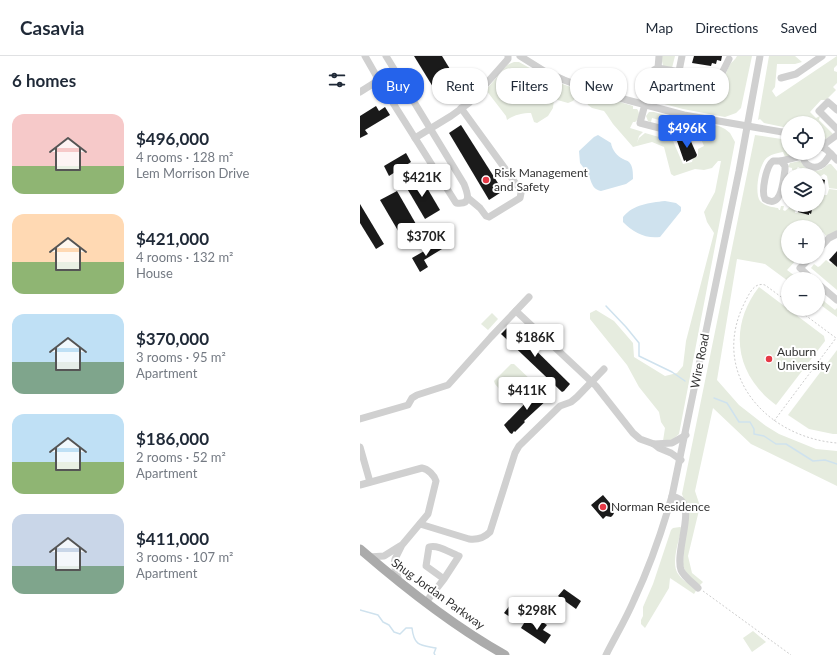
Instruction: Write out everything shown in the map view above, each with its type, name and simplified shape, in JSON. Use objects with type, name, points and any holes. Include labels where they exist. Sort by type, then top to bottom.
[{"type":"main road","name":"Shug Jordan Parkway","points":[[360,549],[426,602],[471,634],[505,655]]},
{"type":"street","points":[[365,56],[372,68]]},
{"type":"street","points":[[386,56],[464,184],[468,198],[480,208],[486,216],[489,217],[520,198],[522,193],[462,108]]},
{"type":"street","points":[[415,138],[469,103],[508,59],[508,56]]},
{"type":"street","points":[[520,56],[544,71],[564,80],[593,90],[635,101]]},
{"type":"street","points":[[658,68],[659,56]]},
{"type":"street","points":[[680,68],[682,56]]},
{"type":"street","name":"Wire Road","points":[[606,655],[634,601],[649,566],[672,496],[686,435],[760,56]]},
{"type":"street","points":[[781,78],[796,74],[822,56]]},
{"type":"street","points":[[724,68],[730,57]]},
{"type":"street","points":[[360,92],[372,84]]},
{"type":"street","points":[[837,110],[828,102],[819,111],[837,129]]},
{"type":"street","points":[[394,104],[456,203],[463,203],[468,198]]},
{"type":"street","points":[[671,131],[640,123],[645,104],[684,115],[781,132]]},
{"type":"street","points":[[825,144],[837,135]]},
{"type":"street","points":[[825,150],[837,160]]},
{"type":"street","points":[[803,160],[806,164],[815,167],[823,164],[831,154]]},
{"type":"street","points":[[781,161],[785,166],[785,170],[779,197],[774,202],[768,201],[763,194],[768,166],[773,161],[785,160]]},
{"type":"street","points":[[825,242],[829,238],[837,234]]},
{"type":"street","points":[[804,264],[800,268],[804,272]]},
{"type":"street","points":[[825,290],[837,300]]},
{"type":"street","points":[[360,419],[408,405],[412,398],[448,385],[529,297]]},
{"type":"street","points":[[516,311],[604,395],[633,433],[640,439],[654,444],[681,460]]},
{"type":"street","points":[[420,524],[469,539],[476,540],[486,536],[490,532],[515,453],[519,446],[560,406],[577,397],[604,368]]},
{"type":"street","points":[[654,444],[672,442],[686,435]]},
{"type":"street","points":[[360,447],[370,482]]},
{"type":"street","points":[[360,485],[422,468],[426,469],[436,481],[428,514],[402,545],[395,559],[394,564],[399,581]]},
{"type":"street","points":[[672,496],[681,500],[686,518],[680,568],[683,575],[698,588]]},
{"type":"street","points":[[369,557],[384,556],[402,545]]},
{"type":"street","points":[[426,602],[444,579],[459,556],[431,546],[429,547],[426,566],[444,579]]},
{"type":"path","points":[[781,297],[765,284],[761,283],[757,285],[747,297],[742,308],[735,335],[736,363],[740,378],[749,396],[757,406],[774,421],[799,434],[814,439],[837,443]]},
{"type":"path","points":[[774,421],[836,338],[806,316]]},
{"type":"path","points":[[698,588],[791,655]]},
{"type":"shaded area","points":[[661,56],[675,56],[672,68],[663,66]]},
{"type":"shaded area","points":[[737,56],[752,56],[741,108],[736,113],[725,117],[664,104],[729,104],[728,68]]},
{"type":"shaded area","points":[[769,56],[795,56],[802,62],[795,64],[777,64],[775,87],[772,91],[776,97],[837,56],[837,65],[834,68],[834,71],[837,72],[837,83],[833,87],[836,90],[826,100],[821,100],[810,112],[814,116],[781,116],[781,127],[764,123],[760,119],[758,120]]},
{"type":"shaded area","points":[[514,62],[519,62],[530,68],[504,68]]},
{"type":"shaded area","points":[[496,78],[496,103],[488,93],[488,88]]},
{"type":"shaded area","points":[[562,84],[570,87],[570,102],[562,101]]},
{"type":"shaded area","points":[[497,104],[553,104],[553,108],[548,116],[537,123],[534,122],[531,113],[518,115],[507,120],[506,116]]},
{"type":"shaded area","points":[[626,104],[633,106],[633,109],[637,109],[639,116],[637,121],[633,122],[630,128],[643,132],[639,136],[637,143],[639,138],[645,133],[673,141],[683,164],[692,162],[693,158],[698,156],[698,149],[704,146],[701,139],[698,140],[691,131],[688,130],[674,133],[674,124],[652,118],[651,122],[648,121],[646,116],[649,112],[719,126],[730,133],[735,142],[679,434],[672,440],[663,441],[665,428],[661,422],[659,412],[639,387],[627,365],[590,319],[590,313],[596,310],[614,321],[633,343],[634,357],[665,376],[677,373],[683,366],[686,341],[714,233],[707,222],[704,212],[715,192],[721,161],[718,161],[712,168],[704,170],[695,169],[674,176],[671,174],[664,147],[652,142],[633,147],[604,111],[592,108],[588,105]]},
{"type":"shaded area","points":[[825,126],[833,134],[825,140]]},
{"type":"shaded area","points":[[755,135],[781,139],[781,152],[773,154],[765,160],[762,165],[758,178],[757,191],[760,201],[771,207],[778,208],[779,210],[781,206],[781,212],[798,212],[809,215],[811,212],[825,212],[825,195],[827,195],[829,189],[837,190],[837,232],[826,236],[825,220],[781,220],[781,264],[793,264],[787,270],[790,272],[781,272],[781,276],[765,264],[737,259],[717,380],[739,405],[779,434],[816,449],[837,451],[837,486],[751,444],[713,408],[695,491],[700,506],[688,556],[692,573],[703,582],[699,586],[686,573],[683,565],[686,505],[682,494]]},
{"type":"shaded area","points":[[800,161],[807,168],[788,167],[790,163]]},
{"type":"shaded area","points":[[831,164],[837,171],[837,189],[829,188],[827,176],[825,175],[825,168],[824,168]]},
{"type":"shaded area","points":[[826,260],[831,264],[837,264],[837,290],[825,280],[825,272],[816,272],[811,268],[814,264],[818,267],[825,264]]},
{"type":"shaded area","points":[[759,287],[781,304],[781,316],[797,316],[824,336],[825,341],[776,405],[762,393],[752,380],[744,365],[740,350],[740,334],[743,318],[749,302]]},
{"type":"shaded area","points":[[825,302],[835,310],[837,308],[837,317],[825,308]]},
{"type":"shaded area","points":[[492,313],[498,319],[488,330],[481,324]]},
{"type":"shaded area","points":[[837,350],[837,434],[833,434],[809,429],[788,415]]},
{"type":"shaded area","points":[[511,364],[514,364],[532,381],[532,384],[515,403],[511,403],[494,381]]},
{"type":"shaded area","points":[[673,528],[682,528],[675,559],[676,571],[687,583],[697,589],[694,594],[670,578],[669,588],[645,628],[641,624],[643,607],[653,584],[671,530]]},
{"type":"shaded area","points":[[753,631],[766,642],[752,652],[743,638]]},
{"type":"water","points":[[598,135],[611,143],[612,148],[617,154],[630,164],[633,179],[626,184],[601,191],[597,190],[593,186],[588,174],[580,163],[579,151]]},
{"type":"water","points":[[665,201],[676,203],[681,207],[681,211],[660,237],[644,236],[631,229],[623,222],[623,217],[632,209]]},
{"type":"building","points":[[414,56],[442,56],[449,68],[432,68],[432,85],[424,72],[424,68],[421,68]]},
{"type":"building","points":[[694,56],[722,56],[721,61],[717,60],[716,64],[712,63],[711,66],[692,63]]},
{"type":"building","points":[[376,106],[379,111],[385,107],[390,115],[365,130],[368,134],[360,138],[360,116]]},
{"type":"building","points":[[461,125],[503,191],[489,200],[449,133]]},
{"type":"building","points":[[687,136],[689,137],[697,155],[686,162],[686,160],[684,161],[677,139]]},
{"type":"building","points":[[406,153],[411,162],[389,176],[384,166]]},
{"type":"building","points":[[420,176],[440,210],[425,219],[405,185]]},
{"type":"building","points":[[397,191],[420,231],[404,241],[380,200]]},
{"type":"building","points":[[360,204],[384,244],[376,249],[360,223]]},
{"type":"building","points":[[798,212],[812,212],[811,214],[809,213],[809,215]]},
{"type":"building","points":[[438,243],[442,249],[424,260],[428,267],[420,272],[412,258]]},
{"type":"building","points":[[837,251],[837,267],[829,260]]},
{"type":"building","points":[[510,325],[570,384],[564,391],[562,392],[501,334]]},
{"type":"building","points":[[540,388],[548,394],[549,398],[524,421],[525,422],[515,432],[514,431],[512,434],[510,433],[504,425]]},
{"type":"building","name":"Norman Residence","points":[[603,495],[615,509],[611,517],[606,516],[603,519],[591,505]]},
{"type":"building","points":[[564,589],[581,601],[576,609],[558,596]]},
{"type":"building","points":[[510,605],[515,608],[510,617],[504,613]]},
{"type":"building","points":[[538,619],[547,625],[543,630],[551,635],[545,644],[521,628],[526,620],[534,625]]},
{"type":"waterway","points":[[606,306],[639,343],[639,356],[672,372],[685,381]]},
{"type":"waterway","points":[[714,398],[727,403],[739,422],[750,422],[754,429],[754,434],[764,436],[776,444],[786,444],[813,461],[825,460],[837,464]]},
{"type":"waterway","points":[[360,610],[378,615],[394,632],[400,634],[406,628],[412,628],[416,641],[419,644],[436,648],[434,653],[435,655]]},
{"type":"place","name":"Risk Management and Safety","points":[[486,180]]},
{"type":"place","name":"Auburn University","points":[[769,359]]},
{"type":"place","name":"Norman Residence","points":[[603,507]]}]
